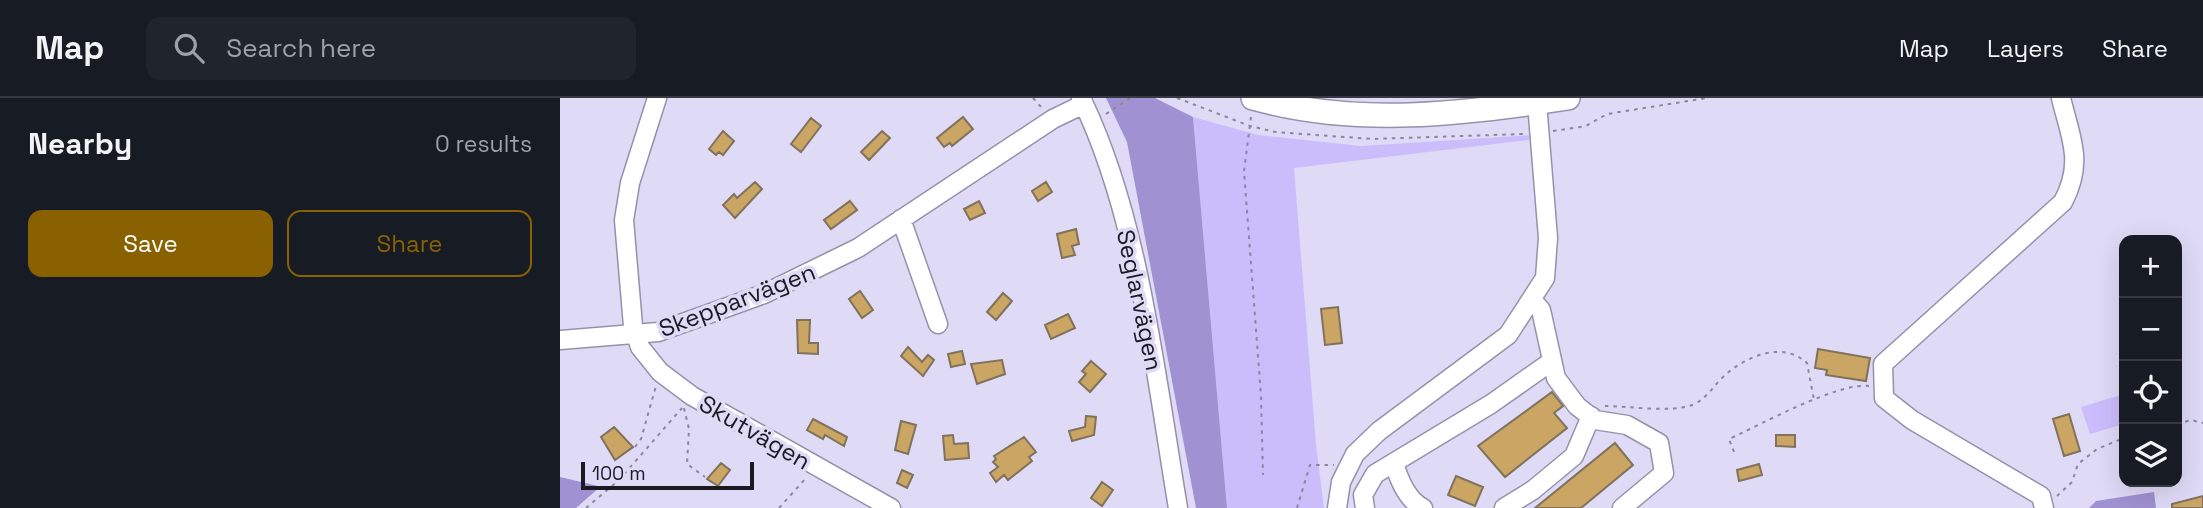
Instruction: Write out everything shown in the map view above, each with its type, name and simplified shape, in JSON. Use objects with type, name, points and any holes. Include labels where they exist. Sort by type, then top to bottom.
[{"type":"main road","points":[[1253,103],[1373,116],[1412,117],[1568,98]]},
{"type":"street","points":[[636,335],[624,247],[624,220],[630,183],[657,98]]},
{"type":"street","points":[[2043,505],[2041,496],[1912,419],[1884,397],[1883,364],[2063,201],[2075,180],[2075,155],[2061,98]]},
{"type":"street","points":[[1337,508],[1341,482],[1355,454],[1379,431],[1508,335],[1534,300],[1545,278],[1548,238],[1538,103]]},
{"type":"street","name":"Skepparvägen","points":[[560,340],[636,335],[670,328],[764,294],[831,264],[1053,119],[1084,105]]},
{"type":"street","name":"Seglarvägen","points":[[1084,105],[1115,186],[1143,302],[1178,508]]},
{"type":"street","points":[[901,219],[938,324]]},
{"type":"street","points":[[1534,300],[1541,310],[1556,378],[1584,411],[1627,425],[1659,443],[1664,472],[1622,508]]},
{"type":"street","name":"Skutvägen","points":[[636,335],[640,347],[660,372],[692,396],[891,508]]},
{"type":"street","points":[[1365,508],[1363,495],[1375,474],[1491,404],[1552,361]]},
{"type":"street","points":[[1504,508],[1533,490],[1574,456],[1584,411]]},
{"type":"street","points":[[1394,463],[1398,477],[1414,503],[1423,508]]},
{"type":"path","points":[[1084,105],[1104,116],[1130,98]]},
{"type":"path","points":[[1253,103],[1244,171],[1261,396],[1263,475]]},
{"type":"path","points":[[1584,411],[1691,405],[1710,394],[1723,377],[1738,366],[1757,355],[1778,352],[1796,355],[1807,363],[1814,400]]},
{"type":"path","points":[[635,447],[641,439],[660,372]]},
{"type":"path","points":[[1734,452],[1728,439],[1814,400],[1857,384],[1884,388]]},
{"type":"path","points":[[586,508],[619,480],[684,405],[689,429],[687,464],[705,477]]},
{"type":"path","points":[[2182,423],[2192,420],[2203,423]]},
{"type":"path","points":[[2043,505],[2072,482],[2078,464],[2090,454],[2119,440]]},
{"type":"path","points":[[1297,508],[1310,465],[1349,464]]},
{"type":"path","points":[[779,508],[816,467]]},
{"type":"shaded area","points":[[1106,98],[1155,98],[1193,117],[1227,508],[1196,508],[1127,142]]},
{"type":"shaded area","points":[[1193,117],[1258,135],[1361,146],[1533,135],[1528,140],[1294,168],[1316,445],[1324,508],[1227,508]]},
{"type":"shaded area","points":[[2119,396],[2119,425],[2090,434],[2081,407]]},
{"type":"shaded area","points":[[560,477],[600,487],[576,508],[560,508]]},
{"type":"shaded area","points":[[2154,492],[2156,508],[2089,508],[2096,501]]},
{"type":"building","points":[[963,117],[973,129],[952,146],[950,143],[944,147],[937,138]]},
{"type":"building","points":[[811,118],[821,126],[801,152],[791,144]]},
{"type":"building","points":[[723,131],[734,141],[723,155],[719,152],[716,155],[709,149]]},
{"type":"building","points":[[882,131],[890,138],[869,160],[861,152]]},
{"type":"building","points":[[755,182],[762,189],[735,218],[723,205],[734,194],[737,198]]},
{"type":"building","points":[[1046,182],[1052,192],[1038,201],[1032,191]]},
{"type":"building","points":[[850,201],[857,210],[831,229],[824,220]]},
{"type":"building","points":[[979,201],[985,213],[970,220],[964,209]]},
{"type":"building","points":[[1076,229],[1079,244],[1072,246],[1075,255],[1062,258],[1057,234]]},
{"type":"building","points":[[860,291],[873,310],[862,318],[849,299]]},
{"type":"building","points":[[1003,293],[1012,301],[996,320],[987,312]]},
{"type":"building","points":[[1338,307],[1342,343],[1325,345],[1321,309]]},
{"type":"building","points":[[1068,314],[1075,328],[1051,339],[1045,325]]},
{"type":"building","points":[[797,320],[810,320],[809,343],[818,343],[818,354],[798,353]]},
{"type":"building","points":[[908,347],[922,362],[928,355],[934,360],[923,376],[901,356]]},
{"type":"building","points":[[1818,349],[1870,358],[1866,381],[1826,375],[1827,370],[1815,368]]},
{"type":"building","points":[[962,351],[965,364],[951,367],[948,354]]},
{"type":"building","points":[[1002,360],[1005,374],[977,384],[971,364]]},
{"type":"building","points":[[1091,361],[1106,374],[1090,392],[1079,382],[1086,374],[1082,371]]},
{"type":"building","points":[[1552,392],[1563,406],[1554,413],[1567,428],[1505,477],[1478,446]]},
{"type":"building","points":[[2069,414],[2080,451],[2064,456],[2053,419]]},
{"type":"building","points":[[1086,416],[1096,417],[1094,435],[1072,441],[1069,431],[1085,427]]},
{"type":"building","points":[[813,419],[847,437],[844,446],[825,435],[823,439],[807,430]]},
{"type":"building","points":[[901,421],[916,425],[908,454],[895,450]]},
{"type":"building","points":[[614,427],[633,447],[615,460],[601,437]]},
{"type":"building","points":[[953,435],[954,444],[968,443],[969,458],[945,460],[943,436]]},
{"type":"building","points":[[1776,435],[1795,435],[1795,447],[1776,446]]},
{"type":"building","points":[[1024,437],[1036,452],[1029,457],[1032,461],[1008,480],[1004,475],[996,482],[990,473],[998,467],[993,462],[996,459],[994,456]]},
{"type":"building","points":[[1615,443],[1633,465],[1581,508],[1535,508]]},
{"type":"building","points":[[721,463],[730,470],[718,486],[707,479]]},
{"type":"building","points":[[1759,464],[1762,475],[1739,481],[1737,470]]},
{"type":"building","points":[[902,470],[913,475],[907,488],[897,483]]},
{"type":"building","points":[[1456,476],[1483,487],[1475,506],[1448,495]]},
{"type":"building","points":[[1102,482],[1113,490],[1102,506],[1091,498]]},
{"type":"building","points":[[2203,496],[2203,508],[2172,508],[2172,504]]}]
